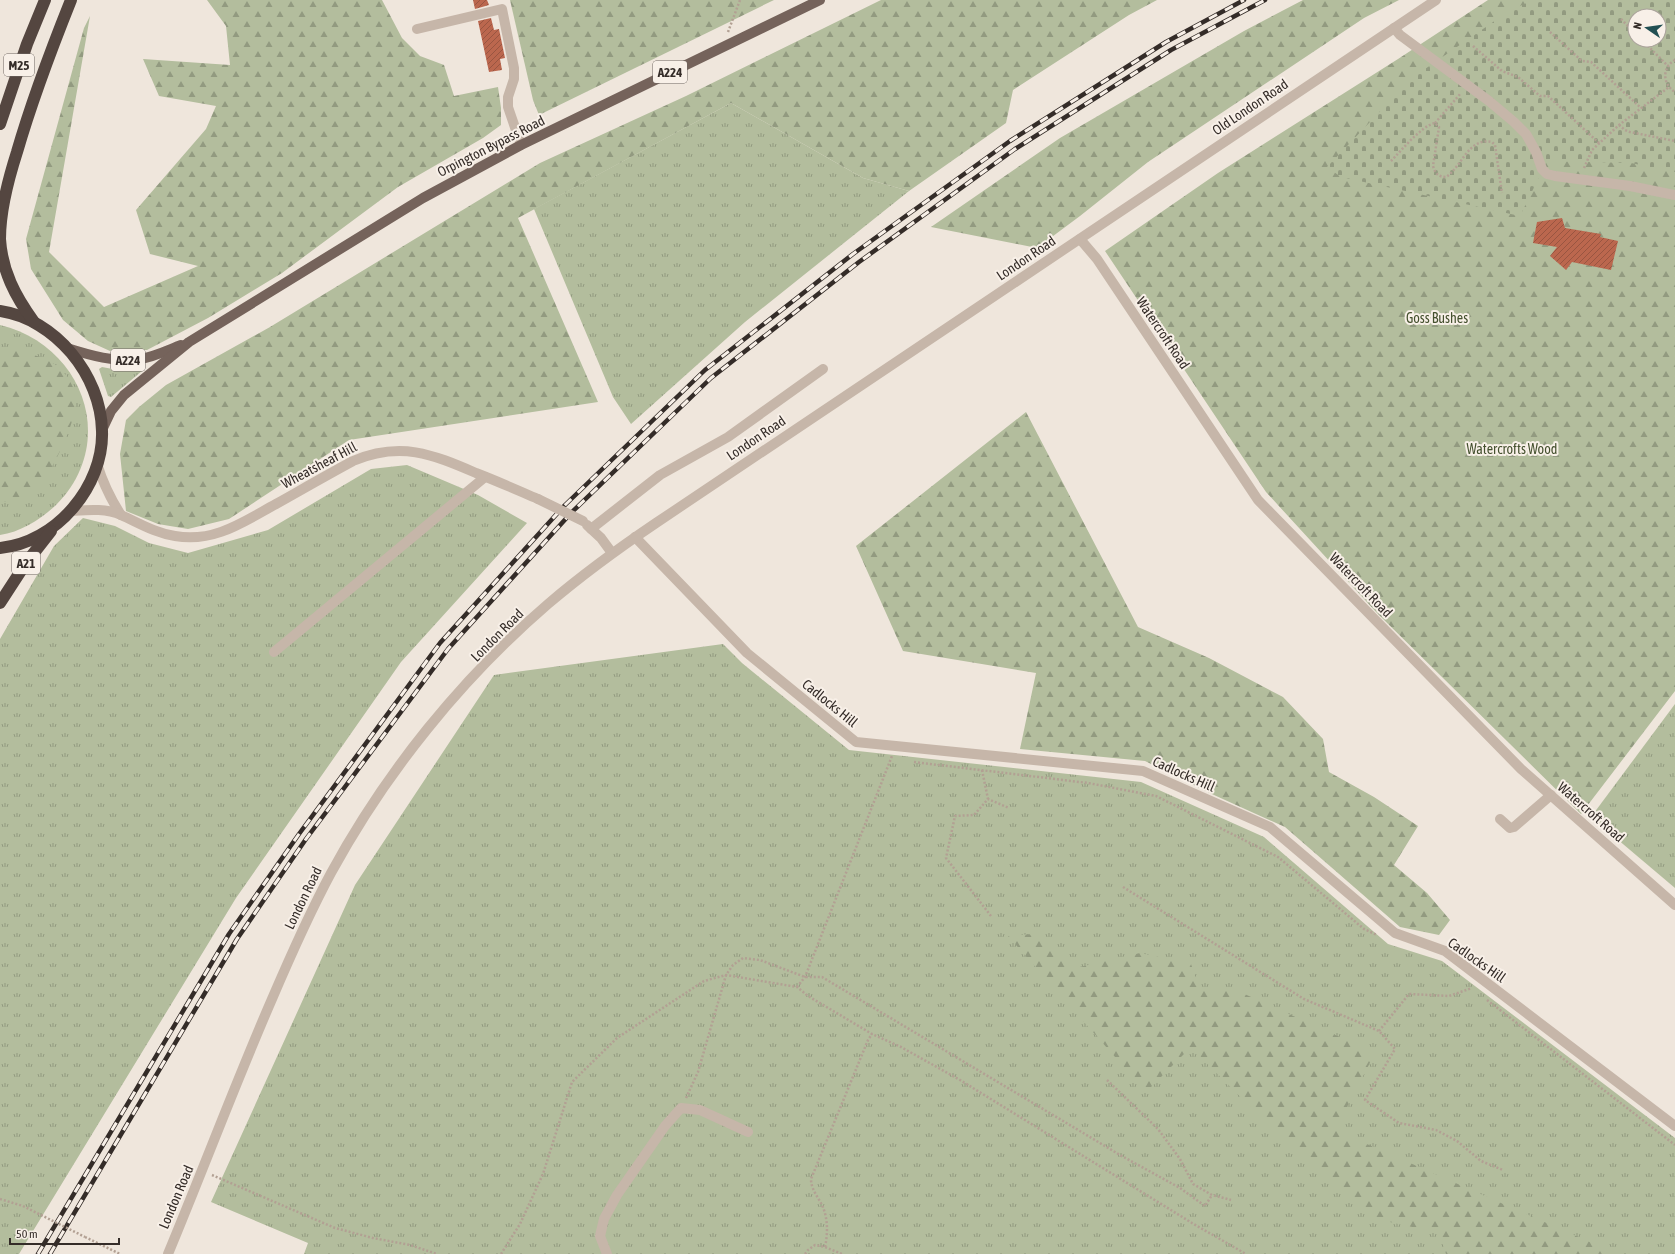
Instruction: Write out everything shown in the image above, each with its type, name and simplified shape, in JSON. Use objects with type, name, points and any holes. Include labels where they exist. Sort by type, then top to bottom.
[{"type":"highway","name":"M25","points":[[0,124],[27,44],[45,0]]},
{"type":"highway","name":"M25","points":[[34,322],[20,302],[8,279],[0,239],[1,217],[11,170],[31,106],[71,0]]},
{"type":"highway","points":[[0,311],[21,316],[34,322],[53,335],[67,348],[87,375],[97,399],[102,430],[97,464],[90,482],[70,511],[56,526],[39,536],[20,544],[0,548]]},
{"type":"highway","name":"A21","points":[[0,603],[22,569],[56,526]]},
{"type":"main road","name":"Orpington Bypass Road","points":[[102,430],[111,411],[124,395],[189,342],[423,198],[521,145],[820,0]]},
{"type":"main road","name":"Orpington Bypass Road","points":[[67,348],[94,356],[122,360],[138,360],[189,342]]},
{"type":"street","name":"Old London Road","points":[[1080,238],[1436,0]]},
{"type":"street","points":[[417,29],[502,9],[514,68],[514,79],[508,96],[508,107],[521,145]]},
{"type":"street","points":[[1394,28],[1400,35],[1514,122],[1526,134],[1542,169],[1548,174],[1630,186],[1675,195]]},
{"type":"street","name":"London Road","points":[[168,1254],[203,1171],[260,1026],[307,921],[334,868],[372,804],[437,718],[491,659],[547,605],[612,553],[1080,238]]},
{"type":"street","name":"Watercroft Road","points":[[1080,238],[1097,259],[1258,500],[1521,769],[1675,905]]},
{"type":"street","points":[[592,529],[660,475],[728,437],[823,369]]},
{"type":"street","name":"Wheatsheaf Hill","points":[[70,511],[93,510],[120,515],[153,531],[174,536],[195,538],[214,535],[237,526],[353,461],[369,455],[386,452],[408,451],[428,454],[538,499],[583,521],[601,538],[612,553]]},
{"type":"street","points":[[97,464],[110,499],[120,515]]},
{"type":"street","points":[[274,652],[485,477]]},
{"type":"street","name":"Cadlocks Hill","points":[[635,537],[747,653],[856,742],[1143,771],[1270,827],[1395,933],[1444,951],[1675,1126]]},
{"type":"street","points":[[1500,819],[1510,828],[1514,827],[1551,795]]},
{"type":"street","points":[[607,1254],[600,1236],[604,1219],[617,1195],[665,1126],[681,1108],[700,1110],[748,1132]]},
{"type":"path","points":[[723,47],[740,0]]},
{"type":"path","points":[[1621,19],[1627,25]]},
{"type":"path","points":[[1550,32],[1582,61],[1591,62],[1641,108]]},
{"type":"path","points":[[1474,46],[1502,71],[1518,77],[1540,96],[1548,96],[1599,143]]},
{"type":"path","points":[[1650,48],[1668,66]]},
{"type":"path","points":[[1675,60],[1668,66],[1665,75],[1669,87],[1675,92]]},
{"type":"path","points":[[1391,161],[1416,136],[1435,123],[1467,85]]},
{"type":"path","points":[[1582,180],[1584,168],[1592,150],[1619,125],[1669,87]]},
{"type":"path","points":[[1435,123],[1439,127],[1433,166],[1434,171],[1438,176],[1446,177],[1452,174],[1461,159],[1477,143],[1486,140],[1495,145],[1502,193]]},
{"type":"path","points":[[1619,125],[1624,130],[1630,132],[1675,141]]},
{"type":"path","points":[[797,987],[805,977],[896,746]]},
{"type":"path","points":[[891,759],[898,760]]},
{"type":"path","points":[[914,762],[1088,783],[1156,796],[1278,857],[1364,929],[1378,935]]},
{"type":"path","points":[[982,770],[988,799]]},
{"type":"path","points":[[988,799],[1009,808]]},
{"type":"path","points":[[988,799],[974,815],[955,816],[946,858],[991,916]]},
{"type":"path","points":[[1123,887],[1304,999],[1379,1031],[1395,1049],[1365,1100],[1399,1123],[1436,1130],[1457,1142],[1481,1161],[1503,1170]]},
{"type":"path","points":[[681,1108],[698,1072],[726,975],[733,965],[743,958],[760,960],[805,977],[822,978],[1074,1128],[1180,1188],[1205,1206],[1212,1195]]},
{"type":"path","points":[[501,1254],[520,1224],[542,1174],[572,1082],[616,1038],[704,981],[726,975],[797,987],[808,996],[872,1034],[901,1047],[960,1080],[1192,1223],[1246,1254]]},
{"type":"path","points":[[1466,983],[1478,993]]},
{"type":"path","points":[[1379,1031],[1409,994],[1449,996],[1472,988]]},
{"type":"path","points":[[1484,998],[1675,1145]]},
{"type":"path","points":[[825,1246],[828,1232],[823,1208],[811,1185],[811,1179],[868,1040],[872,1034]]},
{"type":"path","points":[[1107,1080],[1158,1129],[1180,1159],[1193,1184],[1212,1195],[1231,1200]]},
{"type":"path","points":[[203,1171],[335,1228],[373,1238],[410,1245],[437,1254]]},
{"type":"path","points":[[0,1199],[23,1206],[120,1254]]},
{"type":"path","points":[[805,1254],[815,1244],[825,1246],[842,1254]]},
{"type":"green space","points":[[207,0],[382,0],[402,38],[420,56],[444,65],[454,96],[498,87],[501,108],[501,125],[483,138],[398,187],[282,273],[208,318],[147,350],[110,351],[88,341],[63,320],[31,269],[26,239],[84,28],[90,16],[49,252],[104,307],[198,266],[150,254],[136,210],[206,129],[216,106],[159,96],[143,59],[230,65],[226,26]]},
{"type":"green space","points":[[510,0],[774,0],[539,115],[533,100]]},
{"type":"green space","points":[[881,0],[1157,0],[1129,15],[1013,90],[1006,123],[909,191],[863,178],[731,103],[518,218],[598,402],[349,440],[229,519],[188,529],[158,524],[126,511],[120,454],[126,420],[139,407],[166,385],[270,327],[540,163],[686,96]]},
{"type":"green space","points":[[1303,0],[1399,0],[1364,18],[1148,162],[1037,248],[931,227],[1060,138],[1244,31]]},
{"type":"green space","name":"Goss Bushes","points":[[1488,0],[1675,0],[1675,691],[1581,814],[1377,613],[1266,492],[1105,251],[1218,173]]},
{"type":"green space","points":[[1533,0],[1675,0],[1675,172],[1631,163],[1547,161],[1520,216],[1341,177],[1327,167],[1412,78],[1509,11]]},
{"type":"green space","points":[[731,103],[863,178],[909,191],[745,322],[631,424],[613,397],[534,209]]},
{"type":"green space","points":[[0,325],[29,336],[53,353],[71,374],[83,399],[88,426],[86,453],[75,480],[56,505],[44,515],[23,528],[0,535]]},
{"type":"green space","points":[[0,346],[38,356],[52,362],[60,369],[72,384],[76,397],[76,407],[67,436],[52,467],[35,492],[24,501],[17,502],[0,501]]},
{"type":"green space","points":[[102,367],[118,370],[140,369],[142,371],[111,397],[108,396],[99,369]]},
{"type":"green space","points":[[1026,412],[1138,627],[1209,658],[1283,697],[1323,739],[1329,772],[1374,797],[1418,826],[1394,865],[1427,893],[1450,920],[1439,935],[1400,927],[1285,827],[1214,795],[1145,761],[1020,749],[1036,673],[903,651],[856,546]]},
{"type":"green space","points":[[407,465],[478,495],[527,523],[401,662],[236,898],[19,1254],[0,1254],[0,639],[54,546],[83,518],[115,526],[149,543],[188,553],[268,530],[371,469]]},
{"type":"green space","points":[[723,644],[742,663],[849,750],[1141,782],[1264,837],[1388,944],[1442,961],[1675,1138],[1675,1254],[304,1254],[308,1243],[211,1202],[355,885],[494,675]]},
{"type":"green space","points":[[1675,704],[1675,888],[1591,817]]},
{"type":"green space","points":[[1033,934],[1071,969],[1140,953],[1191,964],[1200,990],[1238,991],[1375,1053],[1335,1130],[1617,1254],[1446,1254],[1439,1233],[1372,1218],[1273,1130],[1191,1047],[1146,1092],[1008,936]]},
{"type":"building","points":[[473,0],[487,0],[489,5],[475,9]]},
{"type":"building","points":[[491,18],[494,30],[499,29],[505,58],[500,59],[502,70],[489,72],[478,21]]},
{"type":"building","points":[[1562,218],[1565,228],[1601,234],[1600,237],[1618,241],[1611,270],[1572,262],[1566,270],[1550,256],[1557,247],[1533,243],[1537,222]]},
{"type":"railway","points":[[38,1254],[229,934],[299,834],[440,643],[564,506],[705,370],[853,254],[1010,141],[1166,42],[1244,0]]},
{"type":"railway","points":[[50,1254],[237,939],[306,839],[448,649],[571,513],[711,378],[859,262],[1015,149],[1171,50],[1265,0]]},
{"type":"park label","name":"Watercrofts Wood","points":[[1512,449]]}]
